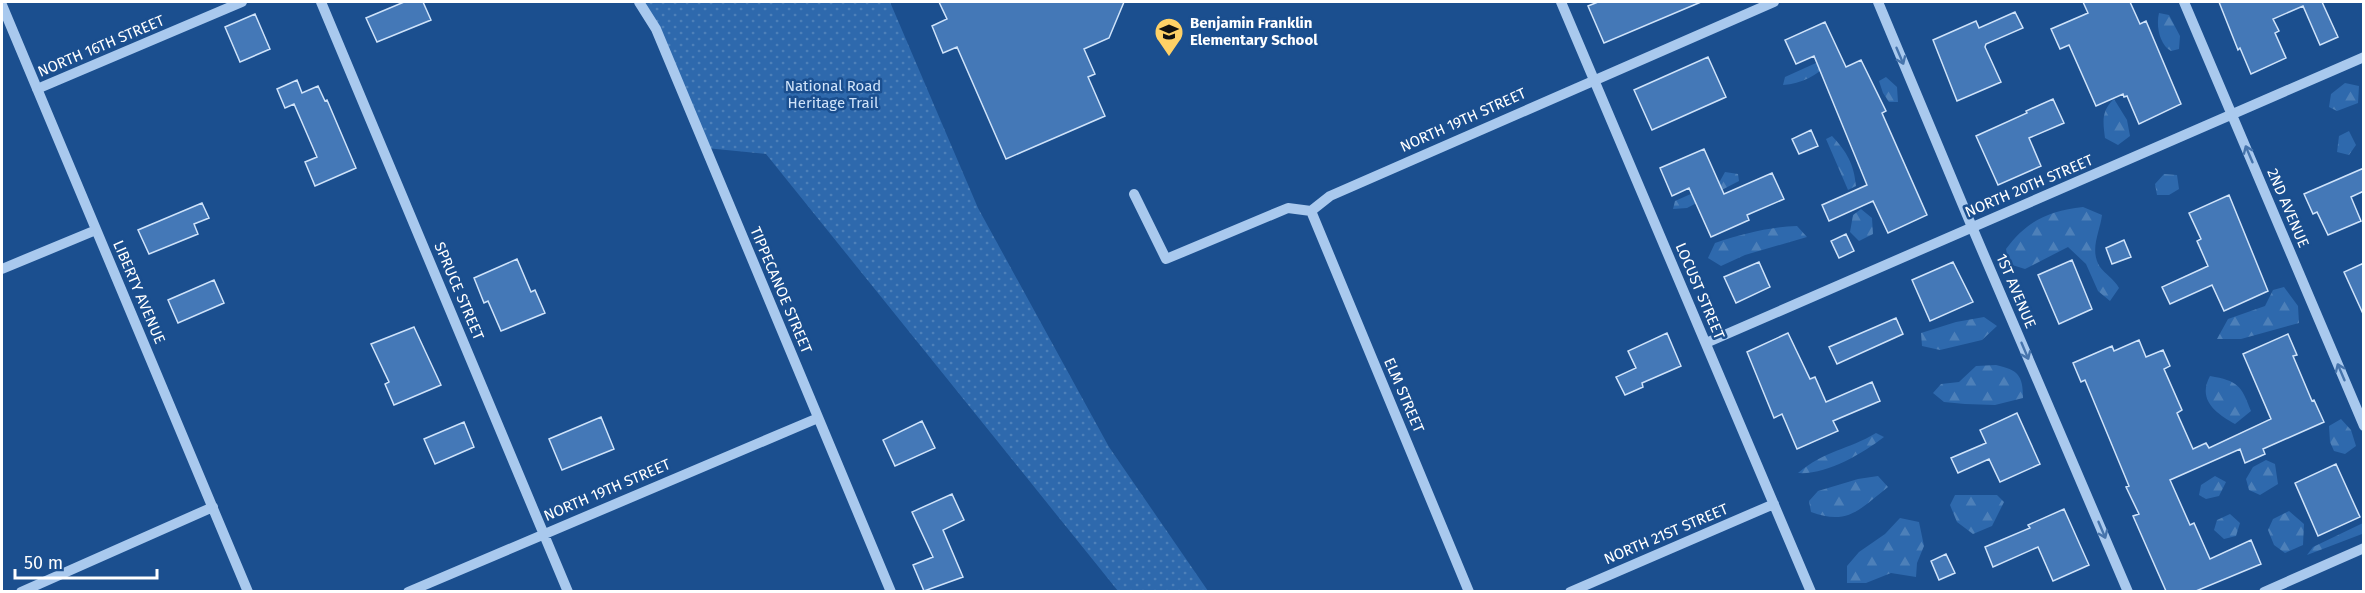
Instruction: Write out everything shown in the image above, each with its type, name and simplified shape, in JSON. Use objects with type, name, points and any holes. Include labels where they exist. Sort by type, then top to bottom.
[{"type":"street","name":"NORTH 16TH STREET","points":[[37,89],[242,2]]},
{"type":"street","name":"SPRUCE STREET","points":[[321,2],[568,591]]},
{"type":"street","name":"TIPPECANOE STREET","points":[[639,2],[656,28],[891,591]]},
{"type":"street","name":"LOCUST STREET","points":[[1561,2],[1811,591]]},
{"type":"street","name":"NORTH 19TH STREET","points":[[1311,211],[1330,196],[1774,2]]},
{"type":"street","name":"1ST AVENUE","points":[[1878,2],[2128,591]]},
{"type":"street","name":"2ND AVENUE","points":[[2184,2],[2364,426]]},
{"type":"street","name":"LIBERTY AVENUE","points":[[2,5],[248,591]]},
{"type":"street","name":"NORTH 20TH STREET","points":[[1706,343],[2364,57]]},
{"type":"street","points":[[1134,194],[1166,259],[1288,208],[1311,211]]},
{"type":"street","name":"ELM STREET","points":[[1311,211],[1469,591]]},
{"type":"street","points":[[2,269],[96,230]]},
{"type":"street","name":"NORTH 19TH STREET","points":[[408,591],[818,418]]},
{"type":"street","name":"NORTH 21ST STREET","points":[[1570,591],[1774,504]]},
{"type":"street","points":[[21,591],[213,507]]},
{"type":"street","points":[[2264,591],[2364,548]]},
{"type":"green space","name":"National Road Heritage Trail","points":[[639,2],[890,2],[978,208],[1109,447],[1208,591],[1118,591],[766,154],[706,148]]},
{"type":"green space","points":[[2159,13],[2169,15],[2180,36],[2179,49],[2171,51],[2161,39],[2158,28]]},
{"type":"green space","points":[[1827,58],[1831,63],[1814,75],[1803,81],[1783,85],[1785,77]]},
{"type":"green space","points":[[1886,77],[1897,87],[1898,102],[1889,102],[1883,93],[1879,81]]},
{"type":"green space","points":[[2345,83],[2359,86],[2358,103],[2337,111],[2329,107],[2331,94]]},
{"type":"green space","points":[[2114,99],[2127,120],[2130,136],[2118,145],[2105,138],[2104,127],[2105,112]]},
{"type":"green space","points":[[2349,131],[2356,145],[2349,155],[2337,152],[2339,136]]},
{"type":"green space","points":[[1832,136],[1846,153],[1854,171],[1856,186],[1848,190],[1826,139]]},
{"type":"green space","points":[[1725,172],[1738,174],[1739,181],[1687,208],[1673,209],[1675,201],[1720,181]]},
{"type":"green space","points":[[2164,174],[2177,175],[2179,189],[2169,195],[2157,195],[2155,184]]},
{"type":"green space","points":[[2083,207],[2102,215],[2095,254],[2100,267],[2119,288],[2110,301],[2098,291],[2086,264],[2068,247],[2025,269],[2009,264],[2006,249],[2030,224],[2059,211]]},
{"type":"green space","points":[[1861,209],[1872,218],[1873,234],[1859,241],[1850,232],[1853,215]]},
{"type":"green space","points":[[1797,226],[1807,237],[1745,255],[1721,266],[1708,258],[1715,243],[1756,232]]},
{"type":"green space","points":[[2284,287],[2298,306],[2299,323],[2241,339],[2217,339],[2228,319],[2265,306],[2273,290]]},
{"type":"green space","points":[[1984,317],[1997,326],[1982,340],[1940,350],[1922,346],[1921,333],[1956,322]]},
{"type":"green space","points":[[1996,365],[2010,369],[2018,375],[2022,384],[2023,398],[1995,405],[1965,404],[1944,402],[1933,393],[1941,384],[1959,382],[1976,366]]},
{"type":"green space","points":[[2210,376],[2233,382],[2244,395],[2251,411],[2235,424],[2210,405],[2206,392]]},
{"type":"green space","points":[[2341,419],[2351,430],[2356,446],[2345,454],[2334,451],[2330,442],[2329,426]]},
{"type":"green space","points":[[1876,433],[1884,437],[1855,456],[1820,471],[1798,473],[1818,459]]},
{"type":"green space","points":[[2266,460],[2275,464],[2278,484],[2260,495],[2249,490],[2246,479],[2253,467]]},
{"type":"green space","points":[[1878,476],[1888,487],[1853,513],[1835,517],[1811,512],[1809,501],[1818,491],[1858,479]]},
{"type":"green space","points":[[2215,476],[2226,482],[2219,496],[2206,499],[2199,495],[2201,485]]},
{"type":"green space","points":[[1955,495],[1997,495],[2004,502],[1992,526],[1973,534],[1957,522],[1950,505]]},
{"type":"green space","points":[[2289,511],[2304,524],[2303,545],[2285,553],[2274,545],[2268,530],[2273,519]]},
{"type":"green space","points":[[2230,514],[2240,523],[2236,536],[2224,539],[2214,530],[2217,520]]},
{"type":"green space","points":[[1900,518],[1919,522],[1924,546],[1917,563],[1916,577],[1891,573],[1866,583],[1847,583],[1847,566],[1859,552],[1885,534]]},
{"type":"green space","points":[[2363,523],[2362,534],[2307,555],[2313,547]]},
{"type":"building","points":[[404,2],[423,2],[431,20],[377,42],[366,18]]},
{"type":"building","points":[[939,2],[1124,2],[1109,38],[1084,49],[1095,74],[1088,77],[1105,116],[1006,159],[957,47],[943,53],[932,26],[947,19]]},
{"type":"building","points":[[1598,2],[1701,2],[1604,43],[1588,6]]},
{"type":"building","points":[[2083,2],[2130,2],[2140,24],[2146,21],[2181,104],[2139,124],[2127,96],[2124,97],[2123,94],[2096,106],[2069,45],[2060,49],[2051,29],[2088,13]]},
{"type":"building","points":[[2219,2],[2322,2],[2338,37],[2320,45],[2303,6],[2273,19],[2279,31],[2275,33],[2286,58],[2251,74],[2240,48],[2238,50]]},
{"type":"building","points":[[2015,12],[2023,28],[1986,44],[1985,47],[2001,82],[1957,101],[1933,40],[1976,21],[1979,28]]},
{"type":"building","points":[[255,14],[270,49],[240,62],[225,27]]},
{"type":"building","points":[[1825,22],[1846,67],[1861,60],[1886,111],[1882,113],[1927,215],[1888,233],[1873,201],[1829,221],[1822,205],[1867,185],[1814,56],[1796,64],[1785,40]]},
{"type":"building","points":[[1708,57],[1726,97],[1652,130],[1634,90]]},
{"type":"building","points":[[297,80],[302,93],[318,86],[325,101],[327,100],[356,168],[315,186],[305,162],[317,157],[294,104],[285,108],[277,89]]},
{"type":"building","points":[[2053,99],[2064,123],[2029,138],[2041,166],[1998,185],[1976,136]]},
{"type":"building","points":[[1811,130],[1818,146],[1799,154],[1792,139]]},
{"type":"building","points":[[1704,149],[1724,194],[1772,173],[1784,199],[1747,215],[1749,220],[1711,237],[1689,188],[1672,196],[1660,168]]},
{"type":"building","points":[[2364,168],[2364,191],[2351,197],[2361,221],[2328,235],[2317,212],[2313,214],[2304,194]]},
{"type":"building","points":[[2229,195],[2268,291],[2224,311],[2212,285],[2170,304],[2162,287],[2208,266],[2197,241],[2201,239],[2189,213]]},
{"type":"building","points":[[202,203],[209,218],[194,224],[198,234],[149,254],[138,230]]},
{"type":"building","points":[[1846,234],[1854,251],[1839,258],[1831,241]]},
{"type":"building","points":[[2124,240],[2131,257],[2112,264],[2106,248]]},
{"type":"building","points":[[517,259],[531,292],[535,290],[545,313],[501,331],[488,301],[484,303],[474,278]]},
{"type":"building","points":[[2072,260],[2092,309],[2059,324],[2038,275]]},
{"type":"building","points":[[1759,262],[1770,287],[1736,303],[1724,277]]},
{"type":"building","points":[[1953,262],[1973,302],[1930,321],[1912,280]]},
{"type":"building","points":[[2364,263],[2364,316],[2344,272]]},
{"type":"building","points":[[214,280],[224,303],[178,323],[168,300]]},
{"type":"building","points":[[1896,318],[1903,334],[1837,364],[1829,347]]},
{"type":"building","points":[[414,327],[441,385],[394,405],[385,384],[389,382],[371,344]]},
{"type":"building","points":[[1667,333],[1681,366],[1642,383],[1643,387],[1625,395],[1616,377],[1636,368],[1628,351]]},
{"type":"building","points":[[1788,333],[1810,379],[1815,377],[1826,402],[1872,382],[1880,401],[1833,421],[1838,431],[1797,449],[1782,414],[1774,418],[1747,352]]},
{"type":"building","points":[[2288,334],[2297,355],[2293,356],[2312,401],[2314,400],[2324,422],[2263,449],[2265,454],[2245,463],[2240,449],[2170,480],[2190,525],[2194,523],[2210,559],[2251,540],[2261,564],[2196,591],[2166,591],[2133,516],[2139,514],[2126,487],[2129,486],[2085,380],[2081,382],[2073,363],[2112,346],[2114,351],[2139,340],[2146,357],[2163,350],[2170,366],[2164,369],[2182,410],[2177,413],[2193,449],[2206,443],[2209,448],[2271,419],[2243,354]]},
{"type":"building","points":[[2017,413],[2040,464],[2000,482],[1989,459],[1958,473],[1951,458],[1986,443],[1980,430]]},
{"type":"building","points":[[601,417],[614,449],[562,470],[549,439]]},
{"type":"building","points":[[922,421],[935,448],[895,466],[883,440]]},
{"type":"building","points":[[464,422],[474,447],[435,464],[424,439]]},
{"type":"building","points":[[2336,464],[2360,517],[2318,536],[2295,483]]},
{"type":"building","points":[[952,494],[964,520],[943,530],[963,577],[924,591],[913,565],[933,557],[912,512]]},
{"type":"building","points":[[2064,509],[2089,565],[2053,581],[2038,547],[1993,567],[1985,547],[2030,528],[2028,525]]},
{"type":"building","points":[[1946,554],[1955,573],[1939,580],[1931,561]]},
{"type":"place","name":"Benjamin Franklin Elementary School","points":[[1169,58]]}]
